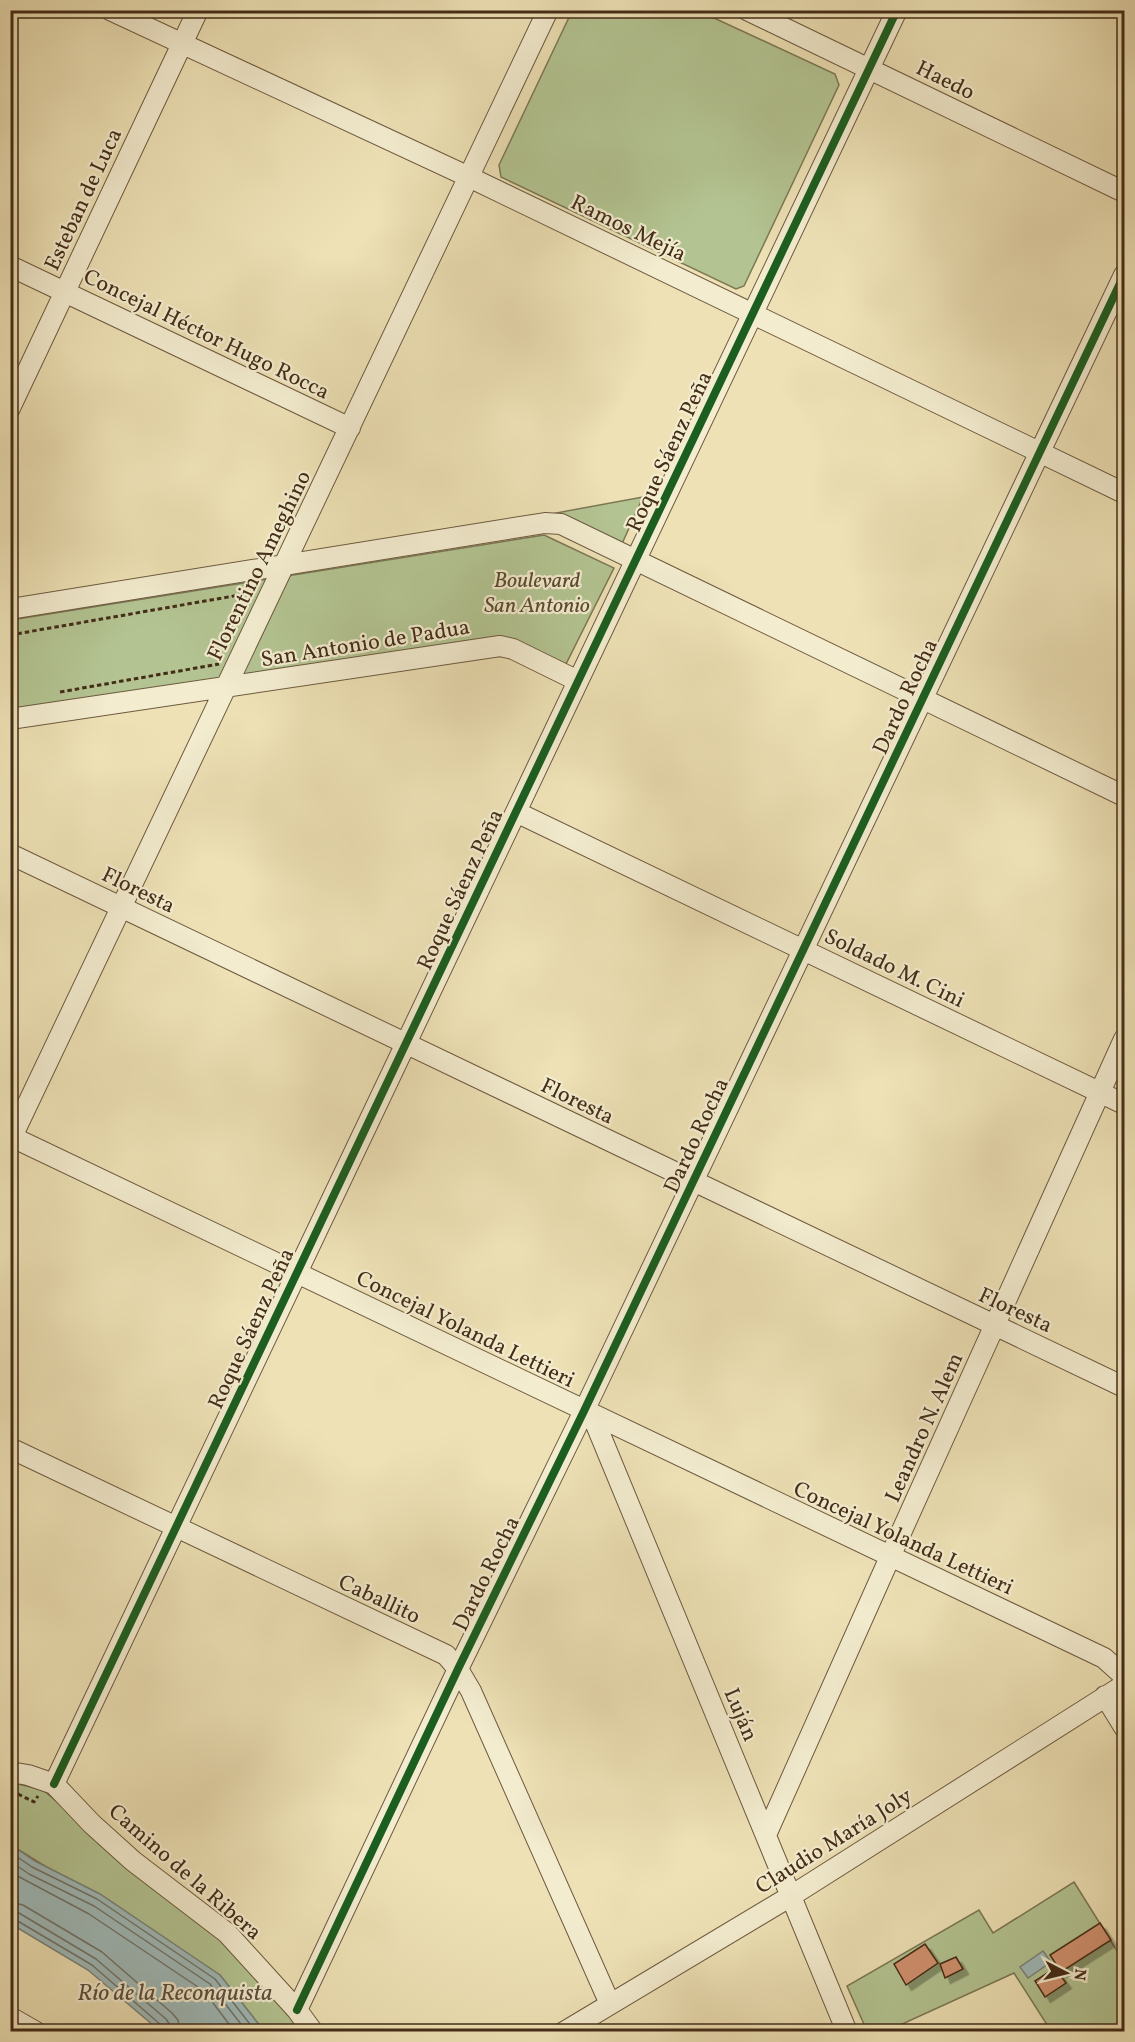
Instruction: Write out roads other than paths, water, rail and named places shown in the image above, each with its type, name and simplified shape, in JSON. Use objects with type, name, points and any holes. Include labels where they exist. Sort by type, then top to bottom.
[{"type":"street","name":"Ramos Mejía","points":[[110,10],[469,177],[1125,493]]},
{"type":"street","name":"Esteban de Luca","points":[[10,408],[198,10]]},
{"type":"street","name":"Florentino Ameghino","points":[[11,1138],[549,10]]},
{"type":"street","name":"Haedo","points":[[747,10],[1125,192]]},
{"type":"street","name":"Roque Sáenz Peña","points":[[54,1784],[897,10]]},
{"type":"street","name":"Concejal Héctor Hugo Rocca","points":[[10,266],[350,428]]},
{"type":"street","name":"Dardo Rocha","points":[[297,2010],[458,1669],[588,1413],[693,1181],[1125,275]]},
{"type":"street","points":[[10,609],[545,523],[561,524],[1125,796]]},
{"type":"street","name":"San Antonio de Padua","points":[[10,719],[500,646],[513,649],[578,681]]},
{"type":"street","name":"Soldado M. Cini","points":[[516,812],[1125,1104]]},
{"type":"street","name":"Floresta","points":[[10,854],[1125,1388]]},
{"type":"street","name":"Leandro N. Alem","points":[[766,1835],[1125,1039]]},
{"type":"street","name":"Concejal Yolanda Lettieri","points":[[11,1138],[1104,1658],[1125,1676]]},
{"type":"street","name":"Luján","points":[[588,1413],[847,2031]]},
{"type":"street","name":"Caballito","points":[[10,1448],[446,1656],[458,1669],[471,1691],[610,2004]]},
{"type":"street","name":"Claudio María Joly","points":[[564,2031],[791,1896],[1125,1685]]},
{"type":"street","points":[[1105,1696],[1125,1727]]},
{"type":"street","name":"Camino de la Ribera","points":[[10,1772],[28,1775],[54,1784],[133,1862],[227,1933],[297,2010],[313,2031]]},
{"type":"street","points":[[10,2017],[36,2031]]},
{"type":"water","name":"Río de la Reconquista","points":[[11,1845],[35,1861],[100,1894],[220,1975],[264,2031],[160,2031],[88,1970],[11,1924]]},
{"type":"water","points":[[1043,1951],[1051,1962],[1028,1978],[1020,1967]]},
{"type":"park label","name":"Boulevard San Antonio","points":[[537,592]]}]
